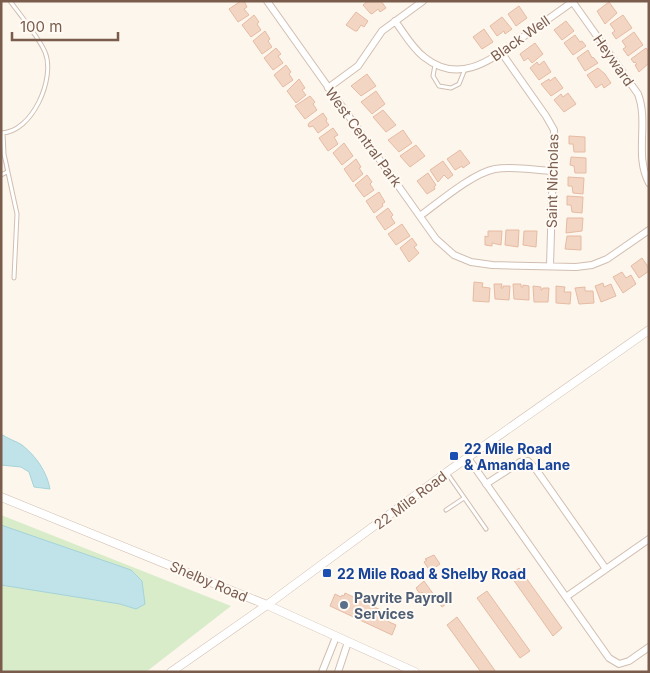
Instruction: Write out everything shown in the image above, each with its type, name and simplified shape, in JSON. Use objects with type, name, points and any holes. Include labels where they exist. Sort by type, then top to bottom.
[{"type":"street","name":"West Central Park","points":[[267,1],[436,239],[449,251],[471,262],[492,265],[576,267],[600,262],[649,230]]},
{"type":"street","points":[[328,88],[358,66],[378,37],[395,21],[423,1]]},
{"type":"street","name":"Black Well","points":[[395,21],[414,47],[424,57],[435,64],[465,69],[483,64],[502,52],[572,1]]},
{"type":"street","name":"Heyward","points":[[572,1],[638,94],[642,117],[642,160],[649,183]]},
{"type":"street","name":"Saint Nicholas","points":[[502,52],[554,130],[550,266]]},
{"type":"street","points":[[420,216],[474,178],[489,170],[505,168],[553,170]]},
{"type":"street","name":"22 Mile Road","points":[[171,672],[267,605],[447,472],[649,330]]},
{"type":"street","points":[[468,458],[609,658],[619,664],[629,661],[649,647]]},
{"type":"street","points":[[486,484],[520,462],[528,462],[535,468],[606,569]]},
{"type":"street","name":"Shelby Road","points":[[1,497],[267,605],[415,672]]},
{"type":"street","points":[[566,597],[649,539]]},
{"type":"street","points":[[322,672],[336,637]]},
{"type":"street","points":[[338,672],[348,642]]},
{"type":"lane","points":[[10,1],[46,53],[48,80],[34,113],[22,125],[8,133],[2,133],[4,154],[17,214],[14,278]]},
{"type":"lane","points":[[435,64],[433,76],[439,86],[451,88],[459,84],[465,69]]},
{"type":"lane","points":[[1,175],[8,172]]},
{"type":"lane","points":[[447,472],[486,529]]},
{"type":"lane","points":[[446,510],[464,498]]},
{"type":"green space","points":[[1,515],[231,606],[146,672],[1,672]]},
{"type":"water","points":[[1,434],[22,445],[32,454],[44,471],[50,489],[34,487],[29,472],[21,467],[1,465]]},
{"type":"water","points":[[1,525],[131,570],[142,581],[145,604],[136,609],[120,604],[1,585]]},
{"type":"building","points":[[244,1],[247,7],[244,9],[249,15],[238,22],[229,9]]},
{"type":"building","points":[[368,1],[381,1],[386,8],[380,12],[378,9],[372,14],[363,5]]},
{"type":"building","points":[[609,2],[617,13],[605,24],[597,11]]},
{"type":"building","points":[[519,6],[527,18],[516,26],[508,14]]},
{"type":"building","points":[[356,12],[368,21],[364,27],[361,25],[355,31],[346,25]]},
{"type":"building","points":[[254,15],[259,22],[257,24],[261,30],[251,37],[242,25]]},
{"type":"building","points":[[623,15],[632,28],[616,39],[612,33],[615,31],[610,24]]},
{"type":"building","points":[[502,17],[512,29],[505,34],[504,31],[497,36],[490,26]]},
{"type":"building","points":[[566,21],[574,31],[562,40],[554,30]]},
{"type":"building","points":[[484,29],[493,42],[482,49],[473,37]]},
{"type":"building","points":[[265,31],[272,47],[262,54],[253,41]]},
{"type":"building","points":[[634,32],[643,45],[628,56],[623,49],[626,47],[622,41]]},
{"type":"building","points":[[575,35],[586,46],[573,55],[564,43]]},
{"type":"building","points":[[535,43],[543,54],[532,63],[528,58],[524,61],[520,54]]},
{"type":"building","points":[[276,48],[281,54],[278,56],[283,63],[273,70],[264,58]]},
{"type":"building","points":[[646,48],[649,52],[649,63],[639,72],[635,65],[637,64],[631,59]]},
{"type":"building","points":[[588,50],[592,58],[598,63],[585,71],[577,58]]},
{"type":"building","points":[[544,61],[551,72],[539,80],[530,68],[537,62],[539,65]]},
{"type":"building","points":[[286,65],[291,72],[289,74],[293,80],[283,87],[274,75]]},
{"type":"building","points":[[598,68],[611,83],[604,88],[602,84],[596,88],[587,75]]},
{"type":"building","points":[[367,74],[376,86],[361,96],[351,86]]},
{"type":"building","points":[[555,77],[563,88],[551,96],[541,84]]},
{"type":"building","points":[[299,79],[305,88],[302,90],[306,95],[296,103],[287,91]]},
{"type":"building","points":[[376,91],[385,104],[372,114],[361,102]]},
{"type":"building","points":[[568,93],[576,104],[564,112],[554,100],[561,94],[563,97]]},
{"type":"building","points":[[310,96],[315,102],[313,104],[317,110],[305,119],[295,106]]},
{"type":"building","points":[[383,110],[396,125],[386,132],[373,117]]},
{"type":"building","points":[[323,113],[329,125],[318,133],[313,126],[309,127],[308,125]]},
{"type":"building","points":[[333,128],[338,135],[334,137],[338,144],[328,151],[319,138]]},
{"type":"building","points":[[403,130],[412,143],[399,152],[388,140]]},
{"type":"building","points":[[569,136],[585,137],[585,152],[574,152],[573,144],[569,144]]},
{"type":"building","points":[[344,143],[353,156],[342,165],[333,153]]},
{"type":"building","points":[[416,145],[425,156],[410,167],[400,156]]},
{"type":"building","points":[[460,150],[470,163],[463,168],[462,166],[455,170],[447,159]]},
{"type":"building","points":[[571,157],[586,158],[586,173],[575,173],[574,166],[570,165]]},
{"type":"building","points":[[356,159],[363,174],[353,182],[344,169]]},
{"type":"building","points":[[443,161],[453,175],[448,179],[444,175],[438,182],[430,170]]},
{"type":"building","points":[[428,173],[436,185],[435,189],[427,194],[417,181]]},
{"type":"building","points":[[367,175],[372,182],[370,184],[374,190],[364,197],[355,185]]},
{"type":"building","points":[[568,177],[584,178],[583,194],[573,193],[572,186],[568,186]]},
{"type":"building","points":[[379,192],[385,202],[374,213],[366,201]]},
{"type":"building","points":[[567,196],[583,197],[582,213],[572,212],[571,205],[567,205]]},
{"type":"building","points":[[388,208],[393,215],[391,217],[395,223],[385,230],[376,217]]},
{"type":"building","points":[[567,218],[583,218],[582,231],[566,233]]},
{"type":"building","points":[[402,224],[410,236],[396,245],[388,234]]},
{"type":"building","points":[[506,230],[519,230],[518,247],[505,245]]},
{"type":"building","points":[[488,231],[502,231],[501,245],[492,243],[492,246],[485,245],[485,236],[488,237]]},
{"type":"building","points":[[524,231],[537,231],[536,247],[523,245]]},
{"type":"building","points":[[567,236],[581,236],[581,250],[565,249]]},
{"type":"building","points":[[412,238],[417,245],[414,247],[419,253],[409,262],[400,248]]},
{"type":"building","points":[[642,258],[649,271],[639,278],[631,266]]},
{"type":"building","points":[[622,272],[626,278],[631,275],[636,284],[623,293],[613,277]]},
{"type":"building","points":[[474,282],[483,283],[482,287],[490,288],[489,302],[473,301]]},
{"type":"building","points":[[603,283],[604,287],[611,284],[616,296],[601,302],[595,286]]},
{"type":"building","points":[[494,284],[502,284],[501,288],[503,286],[510,286],[509,300],[495,299]]},
{"type":"building","points":[[513,284],[521,284],[521,287],[523,285],[529,286],[529,300],[514,299]]},
{"type":"building","points":[[533,286],[541,287],[541,290],[549,288],[548,302],[534,302]]},
{"type":"building","points":[[556,286],[565,287],[564,292],[571,292],[570,304],[556,303]]},
{"type":"building","points":[[585,287],[585,291],[593,291],[594,303],[579,304],[575,288]]},
{"type":"building","points":[[434,555],[440,564],[430,571],[424,562],[427,560],[425,559]]},
{"type":"building","points":[[519,568],[562,628],[553,636],[510,575]]},
{"type":"building","points":[[424,581],[434,595],[427,600],[422,592],[420,594],[416,588]]},
{"type":"building","points":[[487,591],[530,651],[520,658],[477,598]]},
{"type":"building","points":[[345,593],[389,614],[387,619],[396,625],[392,635],[330,606],[335,594],[341,597]]},
{"type":"building","points":[[449,594],[453,599],[442,607],[438,601]]},
{"type":"building","points":[[457,617],[496,672],[481,672],[447,625]]},
{"type":"place","name":"22 Mile Road & Amanda Lane","points":[[454,456]]},
{"type":"place","name":"22 Mile Road & Shelby Road","points":[[327,573]]},
{"type":"place","name":"Payrite Payroll Services","points":[[344,605]]}]
